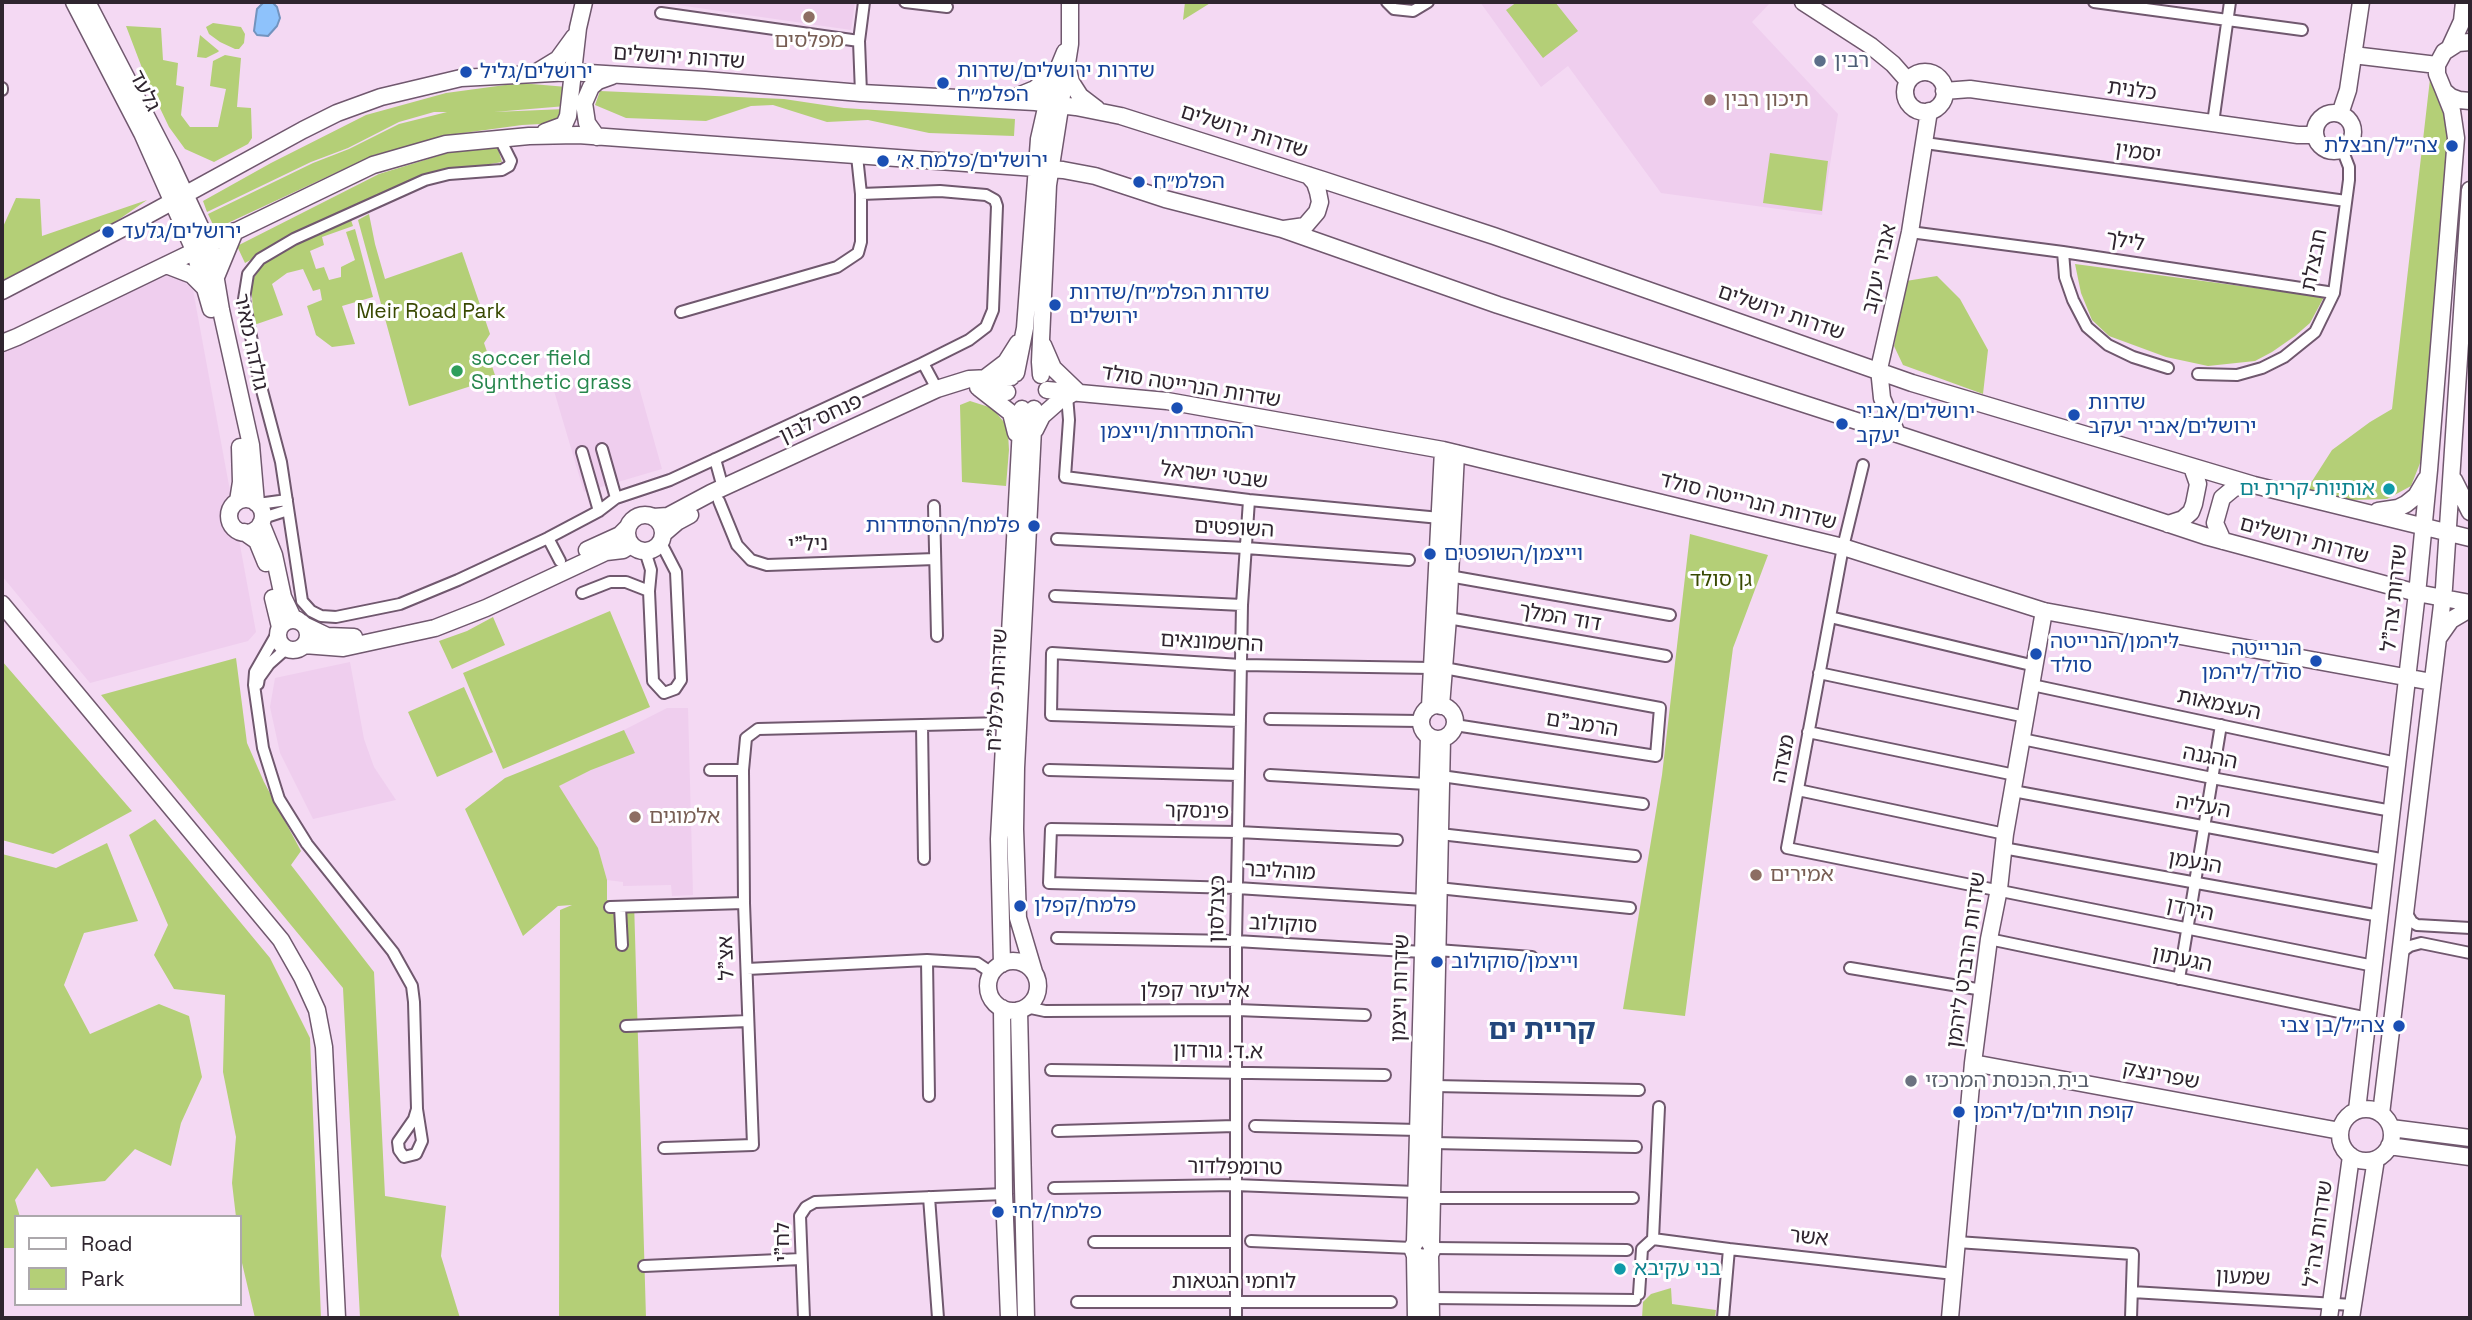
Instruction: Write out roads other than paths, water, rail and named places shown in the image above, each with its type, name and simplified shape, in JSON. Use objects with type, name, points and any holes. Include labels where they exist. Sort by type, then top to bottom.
[{"type":"street","name":"גלעד","points":[[74,2],[131,111],[166,169]]},
{"type":"street","name":"גלעד","points":[[87,2],[179,198]]},
{"type":"street","points":[[529,136],[558,129],[564,125],[568,116],[578,28],[584,2]]},
{"type":"street","points":[[861,93],[859,41],[864,2]]},
{"type":"street","points":[[905,2],[947,8]]},
{"type":"street","points":[[1043,168],[1048,198],[1041,339],[1044,401],[1028,409],[1014,406],[1011,381],[1025,328],[1043,168],[1054,105],[1070,44],[1070,2]]},
{"type":"street","points":[[1387,2],[1394,9],[1413,11],[1428,2]]},
{"type":"street","points":[[1803,2],[1871,46],[1894,64],[1908,81]]},
{"type":"street","points":[[2094,2],[2302,30]]},
{"type":"street","points":[[2213,123],[2230,2]]},
{"type":"street","points":[[2340,114],[2348,90],[2361,2]]},
{"type":"street","points":[[2353,55],[2437,65],[2450,47],[2462,21],[2464,2]]},
{"type":"street","points":[[661,13],[859,41]]},
{"type":"street","points":[[533,74],[564,53],[578,28]]},
{"type":"street","points":[[2450,47],[2470,42]]},
{"type":"street","name":"שדרות צה\"ל","points":[[2357,1110],[2424,526],[2456,138],[2452,111],[2437,74],[2437,65]]},
{"type":"street","points":[[1008,100],[1035,89],[1062,68]]},
{"type":"street","points":[[1062,68],[1080,96],[1101,112]]},
{"type":"street","name":"שדרות ירושלים","points":[[2,291],[337,113],[381,97],[461,78],[572,72],[861,93],[1008,100],[1101,112],[1142,122],[1494,236],[1879,369],[1912,383],[2254,485],[2470,538]]},
{"type":"street","points":[[1930,73],[1940,80],[1944,91],[1940,104],[1929,111],[1916,110],[1905,94],[1908,81],[1917,74],[1930,73]]},
{"type":"street","points":[[597,137],[587,123],[584,108],[587,94],[597,81],[618,75]]},
{"type":"street","name":"כלנית","points":[[1944,91],[1970,89],[2298,135],[2315,135]]},
{"type":"street","points":[[2444,91],[2459,100],[2470,101]]},
{"type":"street","name":"אביר יעקב","points":[[1897,434],[1882,398],[1879,369],[1910,232],[1929,111]]},
{"type":"street","points":[[2329,114],[2340,114],[2350,122],[2351,141],[2342,149],[2327,150],[2319,144],[2315,135],[2316,123],[2329,114]]},
{"type":"street","name":"שדרות ירושלים","points":[[2,343],[373,165],[446,144],[529,136],[597,137],[1043,168],[1081,173],[1165,199],[1282,229],[1498,305],[2223,541],[2417,593],[2470,603]]},
{"type":"street","points":[[500,139],[510,160],[509,166],[502,170],[449,174],[425,180],[328,223],[260,259],[248,274],[244,299],[259,379],[281,462],[302,601],[311,611],[321,616],[336,617],[400,604],[548,538],[599,511],[616,498],[670,480],[923,363],[969,340],[986,327],[993,310],[997,206],[995,200],[986,195],[940,191],[862,194]]},
{"type":"street","name":"יסמין","points":[[1925,143],[2346,201]]},
{"type":"street","name":"חבצלת","points":[[2198,374],[2237,375],[2262,369],[2284,357],[2315,332],[2334,293],[2348,167],[2342,149]]},
{"type":"street","points":[[681,312],[837,267],[858,253],[862,194],[857,156]]},
{"type":"street","points":[[146,216],[158,197],[166,169],[189,178],[214,179]]},
{"type":"street","points":[[1048,198],[1058,181],[1081,173]]},
{"type":"street","points":[[1282,229],[1305,226],[1317,212],[1320,202],[1318,192],[1308,175]]},
{"type":"street","points":[[2381,1114],[2442,599],[2470,190]]},
{"type":"street","name":"גולדה מאיר","points":[[179,198],[216,277],[251,445],[259,512],[274,555],[282,597],[293,618],[302,623]]},
{"type":"street","points":[[216,277],[235,231]]},
{"type":"street","name":"לילך","points":[[1910,232],[2334,293]]},
{"type":"street","name":"גולדה מאיר","points":[[201,247],[207,291],[240,445],[242,464],[238,501]]},
{"type":"street","points":[[2063,252],[2065,277],[2087,327],[2108,345],[2133,357],[2168,368]]},
{"type":"street","points":[[166,265],[192,275],[207,291]]},
{"type":"street","points":[[1017,467],[1017,434],[1011,413],[981,382],[1012,356],[1025,328]]},
{"type":"street","points":[[227,338],[250,329]]},
{"type":"street","points":[[1886,336],[1893,360],[1912,383]]},
{"type":"street","points":[[1031,442],[1042,416],[1072,394],[1054,368],[1041,339]]},
{"type":"street","points":[[923,363],[937,388]]},
{"type":"street","points":[[1011,381],[1026,370],[1044,383]]},
{"type":"street","points":[[236,381],[259,379]]},
{"type":"street","name":"פנחס לבון","points":[[662,538],[677,522],[721,494],[937,388],[969,379],[981,382],[1011,381]]},
{"type":"street","name":"פנחס לבון","points":[[653,517],[668,516],[954,391],[981,382]]},
{"type":"street","name":"שדרות הנרייטה סולד","points":[[1044,383],[1072,394],[1167,401],[1449,452],[1843,547],[2045,611],[2432,682]]},
{"type":"street","name":"שבטי ישראל","points":[[1072,394],[1065,477],[1250,500],[1440,518]]},
{"type":"street","name":"שדרות פלמ\"ח","points":[[1028,409],[1031,442],[1015,829],[1018,918],[1034,972]]},
{"type":"street","name":"שדרות פלמ\"ח","points":[[998,968],[999,839],[1017,467],[1028,409]]},
{"type":"street","points":[[602,449],[616,498]]},
{"type":"street","points":[[582,452],[599,511]]},
{"type":"street","points":[[1436,706],[1440,518],[1449,452]]},
{"type":"street","points":[[1438,668],[1448,618],[1449,452]]},
{"type":"street","name":"ניל\"י","points":[[715,459],[721,494],[737,545],[751,560],[767,565],[936,559]]},
{"type":"street","name":"מצדה","points":[[1863,465],[1843,547],[1787,848],[1999,889]]},
{"type":"street","points":[[2168,524],[2183,519],[2191,512],[2198,484],[2192,467]]},
{"type":"street","points":[[2370,512],[2398,508],[2416,496],[2429,470]]},
{"type":"street","points":[[2452,474],[2458,492],[2470,512]]},
{"type":"street","points":[[2223,541],[2215,523],[2222,498],[2234,488],[2254,485]]},
{"type":"street","points":[[259,512],[247,499],[238,501],[232,507],[230,521],[235,529],[257,541],[266,560],[281,643],[287,648],[296,650],[304,645],[308,636],[302,623]]},
{"type":"street","name":"כצנלסון","points":[[1236,1318],[1236,941],[1242,605],[1250,500]]},
{"type":"street","points":[[259,512],[287,505]]},
{"type":"street","points":[[934,506],[937,636]]},
{"type":"street","points":[[244,533],[253,531],[259,512]]},
{"type":"street","points":[[417,1110],[412,986],[393,952],[307,844],[279,799],[263,748],[255,694],[255,672],[286,621],[302,623],[327,636],[348,638],[422,622],[475,602],[620,535],[638,516],[653,517],[661,524],[662,538],[676,572],[681,680],[675,689],[664,693],[653,681],[649,591],[651,570],[626,534],[627,528]]},
{"type":"street","points":[[548,538],[561,561]]},
{"type":"street","points":[[304,645],[343,648],[435,628],[486,608],[606,552],[654,549],[662,538]]},
{"type":"street","name":"השופטים","points":[[1057,539],[1246,548],[1409,561]]},
{"type":"street","points":[[1449,576],[1670,615]]},
{"type":"street","points":[[582,593],[610,582],[626,582],[649,591]]},
{"type":"street","points":[[1055,596],[1242,605]]},
{"type":"street","points":[[2,604],[281,940],[302,977],[317,1010],[324,1047],[337,1318]]},
{"type":"street","points":[[2438,639],[2451,621],[2470,609]]},
{"type":"street","name":"שדרות הרברט ליהמן","points":[[1950,1318],[1973,1062],[1989,939],[2045,611]]},
{"type":"street","points":[[1830,617],[2035,666]]},
{"type":"street","name":"דוד המלך","points":[[1448,618],[1666,656]]},
{"type":"street","points":[[255,694],[259,678],[287,648]]},
{"type":"street","name":"החשמונאים","points":[[1240,720],[1051,715],[1052,653],[1241,665],[1438,668],[1660,708]]},
{"type":"street","points":[[1819,673],[2026,717]]},
{"type":"street","name":"העצמאות","points":[[2032,685],[2398,763]]},
{"type":"street","points":[[1436,706],[1453,715],[1455,725],[1450,734],[1435,738],[1422,730],[1420,721],[1425,710],[1436,706]]},
{"type":"street","name":"הרמב\"ם","points":[[1455,725],[1656,756],[1660,708]]},
{"type":"street","points":[[1270,719],[1420,721]]},
{"type":"street","name":"אצ\"ל","points":[[664,1148],[753,1145],[744,903],[743,770],[746,738],[758,729],[1004,723]]},
{"type":"street","points":[[922,724],[924,859]]},
{"type":"street","points":[[2179,979],[2221,725]]},
{"type":"street","name":"העליה","points":[[1808,732],[2204,827],[2386,860]]},
{"type":"street","name":"שדרות ויצמן","points":[[1416,1318],[1422,1248],[1432,1198],[1434,1086],[1430,951],[1424,900],[1435,738]]},
{"type":"street","name":"ההגנה","points":[[2022,739],[2212,779],[2392,811]]},
{"type":"street","points":[[709,770],[743,770]]},
{"type":"street","points":[[1049,770],[1239,775]]},
{"type":"street","points":[[1270,775],[1434,780],[1643,804]]},
{"type":"street","name":"שדרות ויצמן","points":[[1431,1318],[1431,1298],[1416,1192],[1430,951],[1438,888],[1440,834],[1434,780]]},
{"type":"street","name":"הנעמן","points":[[1798,790],[2004,841],[2195,883],[2380,916]]},
{"type":"street","name":"פינסקר","points":[[1049,883],[1051,829],[1238,832],[1397,840]]},
{"type":"street","points":[[1440,834],[1635,856]]},
{"type":"street","name":"מוהליבר","points":[[1049,883],[1237,888],[1424,900]]},
{"type":"street","points":[[1438,888],[1630,908]]},
{"type":"street","name":"הירדן","points":[[1999,889],[2187,930],[2374,966]]},
{"type":"street","points":[[622,945],[615,907],[744,903]]},
{"type":"street","points":[[2405,911],[2417,925],[2470,928]]},
{"type":"street","name":"סוקולוב","points":[[1057,939],[1236,941],[1532,957]]},
{"type":"street","name":"הגעתון","points":[[1989,939],[2368,1018]]},
{"type":"street","points":[[2400,953],[2421,943],[2470,953]]},
{"type":"street","points":[[747,969],[927,960],[977,963],[998,968],[1021,962],[1034,972],[1038,987],[1032,1002],[1023,1009],[1002,1008],[996,1003],[989,989],[998,968]]},
{"type":"street","points":[[927,960],[929,1096]]},
{"type":"street","points":[[1850,968],[1983,990]]},
{"type":"street","points":[[1002,1008],[1004,1194],[1009,1318]]},
{"type":"street","points":[[1023,1009],[1026,1318]]},
{"type":"street","name":"אליעזר קפלן","points":[[1023,1009],[1237,1010],[1365,1016]]},
{"type":"street","points":[[626,1026],[748,1021]]},
{"type":"street","name":"שפרינצק","points":[[1973,1062],[2340,1131]]},
{"type":"street","name":"א.ד. גורדון","points":[[1051,1070],[1385,1075]]},
{"type":"street","points":[[1434,1086],[1639,1090]]},
{"type":"street","points":[[1431,1298],[1637,1297],[1642,1249],[1653,1239],[1658,1107]]},
{"type":"street","points":[[2357,1110],[2374,1110],[2381,1114],[2391,1128],[2389,1146],[2375,1159],[2359,1160],[2351,1156],[2342,1145],[2340,1131],[2346,1118],[2357,1110]]},
{"type":"street","points":[[1058,1131],[1235,1126]]},
{"type":"street","points":[[1255,1126],[1418,1130]]},
{"type":"street","points":[[2391,1128],[2470,1138]]},
{"type":"street","points":[[1433,1143],[1636,1147]]},
{"type":"street","points":[[2389,1146],[2470,1157]]},
{"type":"street","name":"שדרות צה\"ל","points":[[2330,1310],[2351,1156]]},
{"type":"street","name":"שדרות צה\"ל","points":[[2352,1311],[2375,1159]]},
{"type":"street","name":"טרומפלדור","points":[[1054,1188],[1235,1185],[1416,1192]]},
{"type":"street","name":"לח\"י","points":[[804,1318],[800,1216],[806,1207],[815,1202],[1004,1194]]},
{"type":"street","points":[[929,1197],[937,1318]]},
{"type":"street","points":[[1432,1198],[1633,1198]]},
{"type":"street","name":"אשר","points":[[1653,1239],[1954,1274]]},
{"type":"street","points":[[1251,1241],[1422,1248],[1627,1250]]},
{"type":"street","points":[[1094,1242],[1235,1242]]},
{"type":"street","points":[[1957,1242],[2133,1254],[2131,1318]]},
{"type":"street","points":[[1723,1318],[1729,1249]]},
{"type":"street","points":[[644,1266],[801,1259]]},
{"type":"street","name":"שמעון","points":[[2132,1292],[2352,1311]]},
{"type":"street","name":"לוחמי הגטאות","points":[[1077,1302],[1391,1302]]},
{"type":"water","points":[[272,2],[277,7],[280,18],[277,26],[268,36],[257,35],[254,31],[257,9],[263,3]]},
{"type":"place","name":"מפלסים","points":[[809,17]]},
{"type":"place","name":"רבין","points":[[1820,61]]},
{"type":"place","name":"ירושלים/גליל","points":[[466,72]]},
{"type":"place","name":"שדרות ירושלים/שדרות הפלמ״ח","points":[[943,83]]},
{"type":"place","name":"תיכון רבין","points":[[1710,100]]},
{"type":"place","name":"צה״ל/חבצלת","points":[[2452,146]]},
{"type":"place","name":"ירושלים/פלמח א׳","points":[[883,161]]},
{"type":"place","name":"הפלמ״ח","points":[[1139,182]]},
{"type":"place","name":"ירושלים/גלעד","points":[[108,232]]},
{"type":"place","name":"שדרות הפלמ״ח/שדרות ירושלים","points":[[1055,305]]},
{"type":"place","name":"soccer field Synthetic grass","points":[[457,371]]},
{"type":"place","name":"ההסתדרות/וייצמן","points":[[1177,408]]},
{"type":"place","name":"שדרות ירושלים/אביר יעקב","points":[[2074,415]]},
{"type":"place","name":"ירושלים/אביר יעקב","points":[[1842,424]]},
{"type":"place","name":"אותיות קרית ים","points":[[2389,489]]},
{"type":"place","name":"פלמח/ההסתדרות","points":[[1034,526]]},
{"type":"place","name":"וייצמן/השופטים","points":[[1430,554]]},
{"type":"place","name":"ליהמן/הנרייטה סולד","points":[[2036,654]]},
{"type":"place","name":"הנרייטה סולד/ליהמן","points":[[2316,661]]},
{"type":"place","name":"אלמוגים","points":[[635,817]]},
{"type":"place","name":"אמירים","points":[[1756,875]]},
{"type":"place","name":"פלמח/קפלן","points":[[1020,906]]},
{"type":"place","name":"וייצמן/סוקולוב","points":[[1437,962]]},
{"type":"place","name":"צה״ל/בן צבי","points":[[2399,1026]]},
{"type":"place","name":"בית הכנסת המרכזי","points":[[1911,1081]]},
{"type":"place","name":"קופת חולים/ליהמן","points":[[1959,1112]]},
{"type":"place","name":"פלמח/לחי","points":[[998,1212]]},
{"type":"place","name":"בני עקיבא","points":[[1620,1269]]},
{"type":"district","name":"קריית ים","points":[[1542,1031]]},
{"type":"park label","name":"Meir Road Park","points":[[431,312]]},
{"type":"park label","name":"גן סולד","points":[[1721,580]]}]
